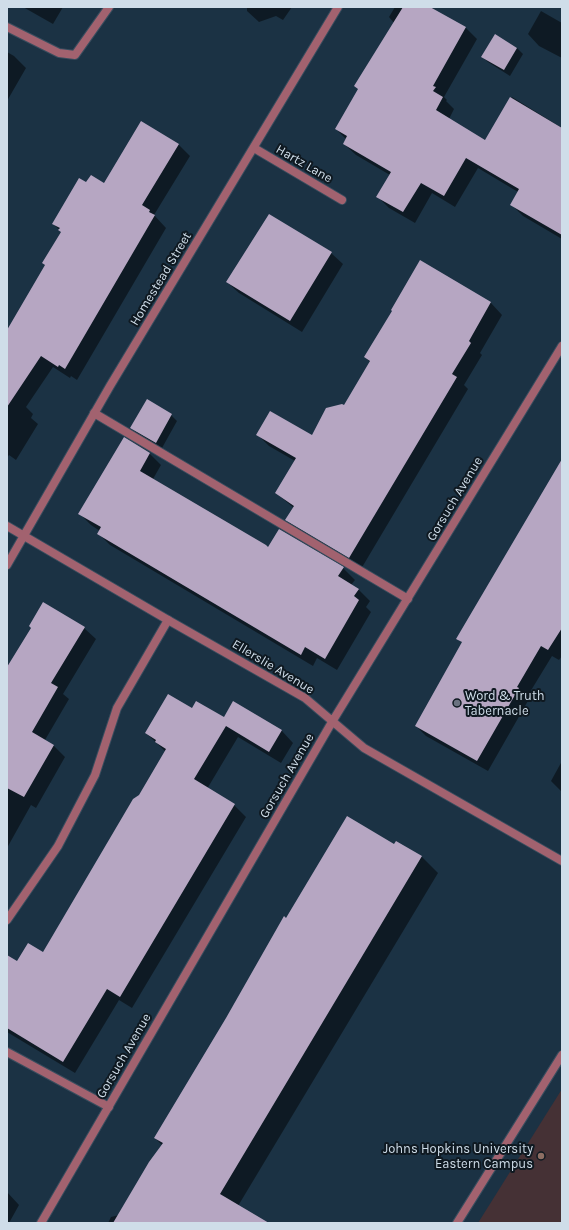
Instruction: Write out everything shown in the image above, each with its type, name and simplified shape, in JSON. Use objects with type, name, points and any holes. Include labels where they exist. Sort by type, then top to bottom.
[{"type":"street","points":[[7,27],[59,53],[75,55],[109,7]]},
{"type":"street","name":"Homestead Street","points":[[7,565],[94,413],[338,7]]},
{"type":"street","name":"Hartz Lane","points":[[254,148],[342,200]]},
{"type":"street","name":"Gorsuch Avenue","points":[[41,1223],[332,722],[562,346]]},
{"type":"street","points":[[94,413],[408,599]]},
{"type":"street","name":"Ellerslie Avenue","points":[[7,526],[305,698],[364,748],[562,861]]},
{"type":"street","points":[[7,920],[58,846],[95,775],[117,708],[168,620]]},
{"type":"street","points":[[7,1052],[109,1107]]},
{"type":"street","points":[[457,1223],[562,1056]]},
{"type":"shaded area","name":"Johns Hopkins University Eastern Campus","points":[[562,1089],[562,1223],[478,1223]]},
{"type":"building","points":[[403,7],[430,7],[466,27],[433,86],[436,87],[433,91],[443,97],[436,110],[485,140],[510,97],[562,128],[562,235],[510,205],[519,189],[466,158],[444,196],[421,183],[403,212],[376,197],[391,172],[343,144],[347,136],[335,129],[358,89],[354,86]]},
{"type":"building","points":[[495,34],[517,48],[504,70],[481,57]]},
{"type":"building","points":[[141,121],[179,144],[142,205],[150,210],[149,212],[155,215],[65,369],[59,365],[58,367],[41,356],[7,407],[7,330],[45,265],[42,263],[61,232],[58,230],[60,228],[52,224],[79,178],[86,182],[91,175],[104,183]]},
{"type":"building","points":[[269,214],[332,252],[290,321],[226,282]]},
{"type":"building","points":[[420,260],[491,302],[469,341],[471,343],[452,374],[457,377],[349,558],[285,520],[294,506],[275,493],[296,458],[256,435],[270,411],[312,435],[326,408],[342,404],[344,405],[370,361],[364,357],[392,311],[391,310]]},
{"type":"building","points":[[147,399],[172,414],[156,443],[130,428]]},
{"type":"building","points":[[124,437],[150,453],[140,471],[268,547],[279,529],[344,567],[338,576],[359,589],[354,596],[359,600],[325,659],[305,647],[301,655],[97,534],[101,527],[78,514]]},
{"type":"building","points":[[562,459],[562,628],[548,650],[541,646],[517,687],[519,688],[477,761],[415,726],[462,642],[456,639]]},
{"type":"building","points":[[43,602],[85,627],[51,683],[58,687],[32,732],[54,745],[24,797],[7,788],[7,667],[31,628],[29,626]]},
{"type":"building","points":[[168,694],[192,708],[196,701],[224,717],[233,701],[282,730],[269,752],[226,726],[194,779],[235,804],[120,997],[107,989],[63,1062],[7,1028],[7,955],[17,961],[28,943],[43,952],[133,799],[139,795],[166,749],[145,733]]},
{"type":"building","points":[[347,816],[394,844],[396,841],[422,856],[220,1194],[269,1223],[113,1223],[149,1162],[163,1143],[154,1138],[226,1018],[284,916],[286,918]]},
{"type":"place","name":"Word & Truth Tabernacle","points":[[457,703]]},
{"type":"place","name":"Johns Hopkins University Eastern Campus","points":[[541,1156]]}]
